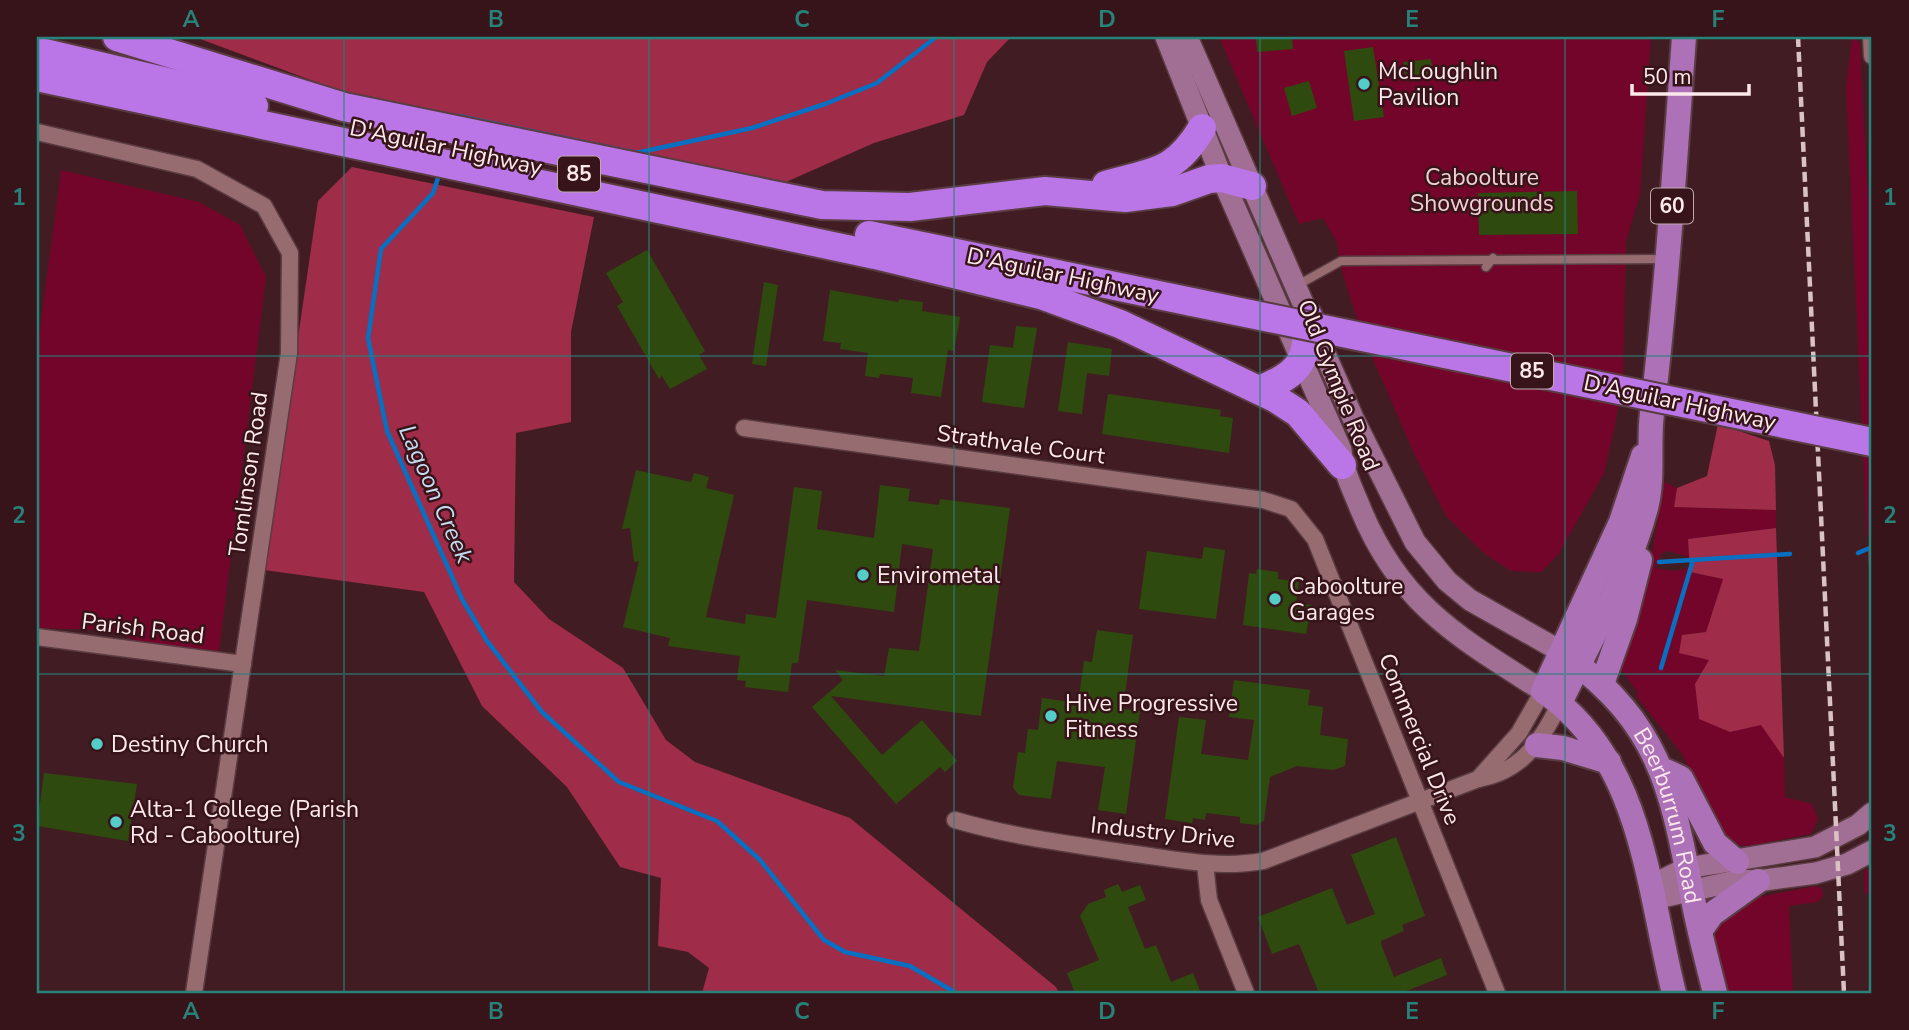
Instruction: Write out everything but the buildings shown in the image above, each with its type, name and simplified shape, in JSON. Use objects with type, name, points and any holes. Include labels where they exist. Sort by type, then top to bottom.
[{"type":"highway","points":[[117,37],[307,97],[394,136],[764,213],[940,204],[1027,191],[1147,197],[1209,179],[1222,178],[1252,186]]},
{"type":"highway","name":"D'Aguilar Highway","points":[[37,51],[202,90],[254,106]]},
{"type":"highway","name":"D'Aguilar Highway","points":[[37,65],[199,99],[254,106],[394,136]]},
{"type":"highway","points":[[37,77],[394,136],[764,213],[948,273],[1068,304],[1120,324],[1259,390],[1298,413],[1342,465]]},
{"type":"highway","points":[[1091,194],[1107,184],[1140,178],[1172,163],[1184,153],[1202,128]]},
{"type":"highway","name":"D'Aguilar Highway","points":[[764,213],[1872,442]]},
{"type":"highway","points":[[1259,390],[1293,374],[1302,361],[1308,316]]},
{"type":"main road","name":"Old Gympie Road","points":[[1166,37],[1222,178],[1341,450],[1342,465],[1376,544],[1406,589],[1453,632],[1552,697]]},
{"type":"main road","name":"Old Gympie Road","points":[[1187,37],[1308,316],[1415,542],[1431,564],[1485,612],[1570,659]]},
{"type":"main road","name":"60","points":[[1552,697],[1637,536],[1651,487],[1649,439],[1668,259],[1684,37]]},
{"type":"main road","name":"60","points":[[1570,659],[1649,439]]},
{"type":"main road","name":"60","points":[[1602,684],[1642,555],[1637,536]]},
{"type":"main road","name":"Beerburrum Road","points":[[1570,659],[1602,684],[1637,724],[1662,769],[1715,993]]},
{"type":"main road","name":"Beerburrum Road","points":[[1552,697],[1592,737],[1609,762],[1633,814],[1674,993]]},
{"type":"main road","points":[[1536,745],[1563,748],[1609,762]]},
{"type":"main road","points":[[1662,769],[1681,778],[1715,843],[1737,862]]},
{"type":"main road","points":[[1651,893],[1737,862],[1823,844],[1858,825],[1872,813]]},
{"type":"main road","points":[[1689,879],[1758,881],[1816,873],[1847,864],[1872,851]]},
{"type":"main road","points":[[1700,931],[1712,914],[1758,881]]},
{"type":"street","points":[[1871,37],[1872,56]]},
{"type":"street","name":"Tomlinson Road","points":[[37,132],[197,169],[264,206],[290,253],[289,353],[194,993]]},
{"type":"street","name":"Strathvale Court","points":[[744,428],[1263,500],[1291,509]]},
{"type":"street","name":"Commercial Drive","points":[[1291,509],[1315,539],[1497,993]]},
{"type":"street","name":"Parish Road","points":[[37,637],[243,664]]},
{"type":"street","name":"Industry Drive","points":[[955,820],[1018,838],[1205,864],[1263,861],[1478,779],[1495,776],[1536,745],[1552,697]]},
{"type":"street","name":"Industry Drive","points":[[1478,779],[1552,697]]},
{"type":"street","points":[[1205,864],[1209,900],[1246,993]]},
{"type":"lane","points":[[1296,287],[1341,261],[1445,258],[1668,259]]},
{"type":"lane","points":[[1445,258],[1456,267]]},
{"type":"lane","points":[[1486,267],[1493,258]]},
{"type":"green space","name":"Caboolture Showgrounds","points":[[1219,37],[1651,37],[1640,194],[1626,241],[1623,378],[1614,430],[1604,473],[1558,555],[1541,572],[1511,571],[1485,554],[1446,516],[1416,458],[1361,332],[1341,268],[1337,243],[1323,218],[1299,224]]},
{"type":"green space","points":[[1852,37],[1860,43],[1867,182],[1872,224],[1872,535],[1867,537],[1846,87]]},
{"type":"green space","points":[[61,170],[199,202],[240,225],[266,277],[219,651],[144,643],[106,630],[37,628],[37,352]]},
{"type":"green space","points":[[1664,482],[1677,488],[1674,507],[1776,510],[1776,528],[1688,539],[1689,557],[1668,551],[1662,553],[1655,568],[1673,571],[1689,568],[1690,572],[1723,579],[1706,632],[1682,635],[1709,660],[1730,732],[1761,724],[1784,758],[1785,797],[1812,804],[1818,819],[1811,834],[1748,846],[1739,845],[1723,837],[1682,754],[1637,697],[1637,691],[1622,671],[1628,633],[1652,553]]},
{"type":"green space","points":[[1872,867],[1872,894],[1865,894],[1864,871]]},
{"type":"green space","points":[[1815,886],[1822,888],[1823,896],[1817,902],[1789,906],[1793,993],[1727,993],[1714,941],[1719,923],[1758,897]]},
{"type":"shaded area","points":[[195,37],[1011,37],[987,62],[964,115],[874,143],[786,182],[367,101]]},
{"type":"shaded area","points":[[352,167],[594,217],[571,332],[571,422],[516,433],[514,582],[549,619],[623,668],[666,740],[695,762],[850,818],[1056,987],[1059,993],[702,993],[709,968],[688,952],[658,946],[661,878],[620,867],[567,787],[482,706],[424,592],[264,570],[318,201]]},
{"type":"shaded area","points":[[1718,424],[1769,441],[1775,465],[1776,510],[1674,507],[1677,488],[1707,476]]},
{"type":"shaded area","points":[[1776,528],[1784,758],[1761,725],[1730,732],[1699,719],[1695,684],[1709,660],[1679,653],[1682,635],[1706,632],[1723,579],[1690,572],[1688,539]]},
{"type":"shaded area","points":[[1872,547],[1872,632],[1868,548]]},
{"type":"waterway","name":"Lagoon Creek","points":[[456,121],[458,116],[636,153],[752,128],[825,104],[877,83],[936,37]]},
{"type":"waterway","name":"Lagoon Creek","points":[[440,172],[433,193],[381,249],[368,338],[387,431],[462,599],[487,641],[542,712],[619,782],[717,821],[760,860],[824,940],[845,952],[910,966],[956,993]]},
{"type":"waterway","points":[[1858,553],[1872,547]]},
{"type":"waterway","points":[[1659,562],[1790,554]]},
{"type":"waterway","points":[[1661,668],[1693,560]]},
{"type":"railway","points":[[1798,37],[1844,993]]},
{"type":"place","name":"McLoughlin Pavilion","points":[[1364,84]]},
{"type":"place","name":"Envirometal","points":[[863,575]]},
{"type":"place","name":"Caboolture Garages","points":[[1275,599]]},
{"type":"place","name":"Hive Progressive Fitness","points":[[1051,716]]},
{"type":"place","name":"Destiny Church","points":[[97,744]]},
{"type":"place","name":"Alta-1 College (Parish Rd - Caboolture)","points":[[116,822]]}]
